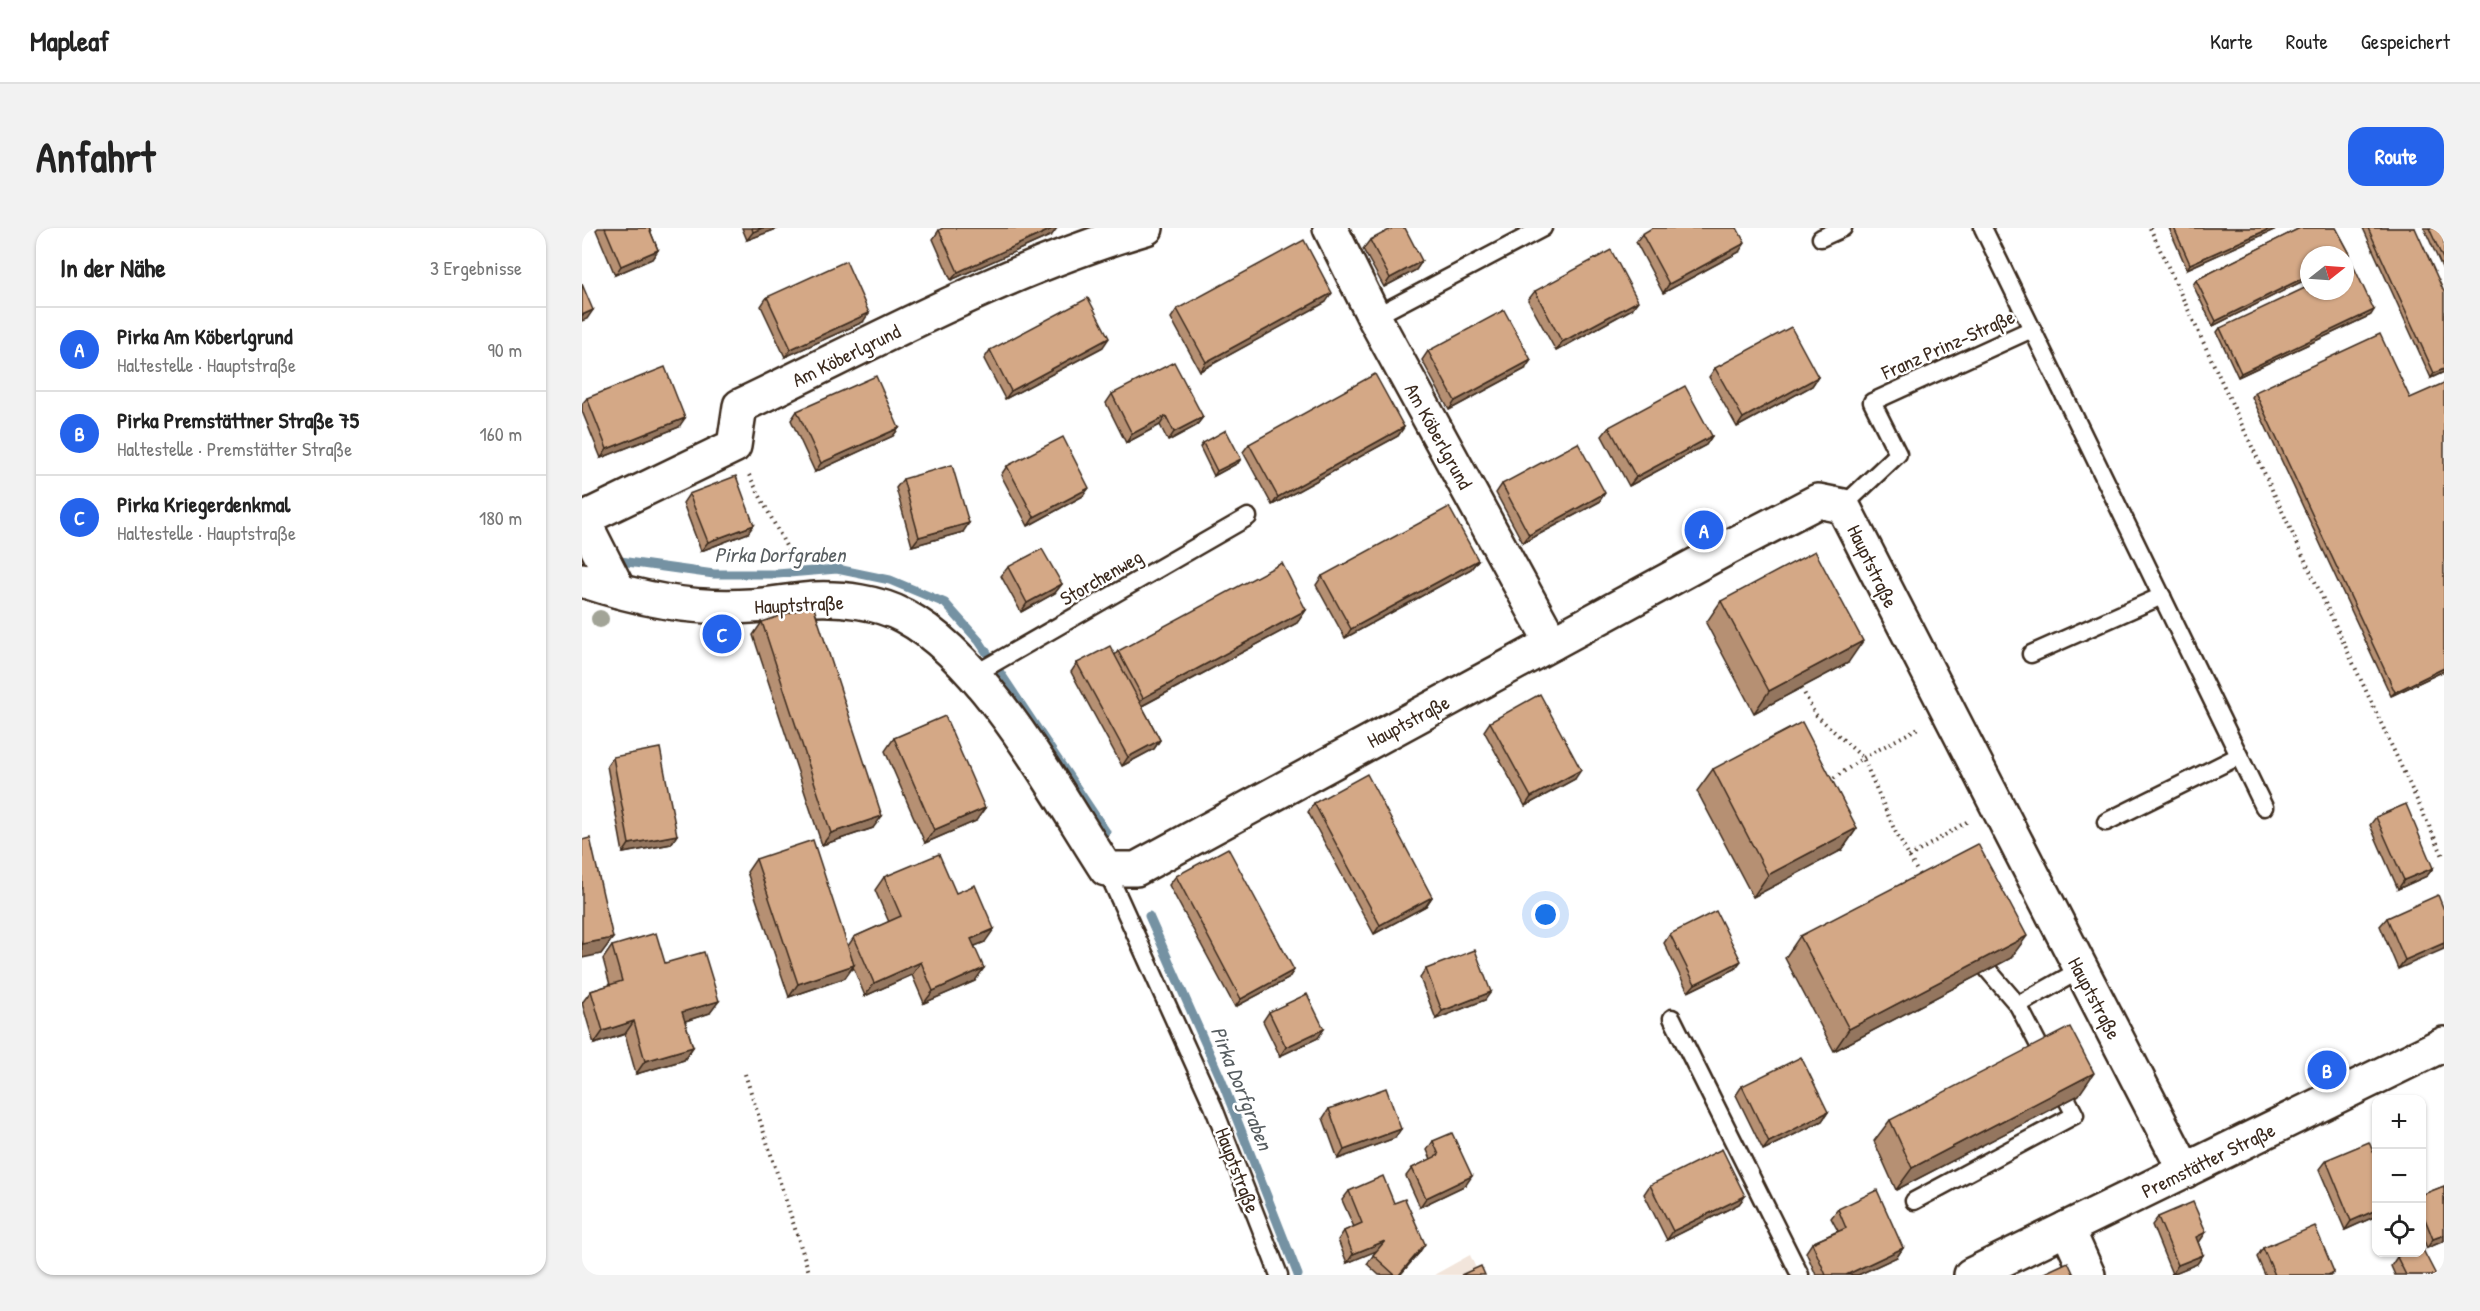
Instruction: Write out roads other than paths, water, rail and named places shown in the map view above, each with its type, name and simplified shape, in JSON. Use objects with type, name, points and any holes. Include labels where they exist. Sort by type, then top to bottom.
[{"type":"street","name":"Am Köberlgrund","points":[[582,519],[734,446],[740,406],[944,308],[1102,241],[1146,228]]},
{"type":"street","name":"Am Köberlgrund","points":[[1330,228],[1374,317],[1552,643]]},
{"type":"street","name":"Hauptstraße","points":[[582,580],[681,606],[753,606],[814,599],[840,599],[871,604],[903,615],[931,635],[975,674],[1121,869],[1818,501],[1843,506],[1947,713],[2185,1171]]},
{"type":"street","points":[[582,519],[619,591]]},
{"type":"street","name":"Premstätter Straße","points":[[1971,1275],[2444,1044]]},
{"type":"street","points":[[2067,1228],[2088,1275]]},
{"type":"lane","points":[[1374,317],[1543,228]]},
{"type":"lane","points":[[1821,238],[1843,228]]},
{"type":"lane","name":"Franz Prinz-Straße","points":[[1983,228],[2264,807]]},
{"type":"lane","name":"Franz Prinz-Straße","points":[[1843,506],[1898,454],[1872,402],[2032,330]]},
{"type":"lane","name":"Storchenweg","points":[[975,674],[1248,517]]},
{"type":"lane","points":[[2031,654],[2162,596]]},
{"type":"lane","points":[[2106,822],[2239,756]]},
{"type":"lane","name":"Hauptstraße","points":[[1121,869],[1279,1275]]},
{"type":"lane","points":[[1914,1201],[2074,1116],[2018,1005],[1988,970]]},
{"type":"lane","points":[[2018,1005],[2080,970]]},
{"type":"lane","points":[[1672,1018],[1800,1275]]},
{"type":"waterway","name":"Pirka Dorfgraben","points":[[613,560],[714,574],[777,574],[837,569],[890,580],[945,603],[979,641],[1106,832]]},
{"type":"waterway","name":"Pirka Dorfgraben","points":[[1149,916],[1221,1079],[1298,1275]]},
{"type":"place","name":"Pirka Am Köberlgrund","points":[[1704,530]]},
{"type":"place","name":"Pirka Kriegerdenkmal","points":[[722,634]]},
{"type":"place","name":"Pirka Premstättner Straße 75","points":[[2327,1070]]}]
